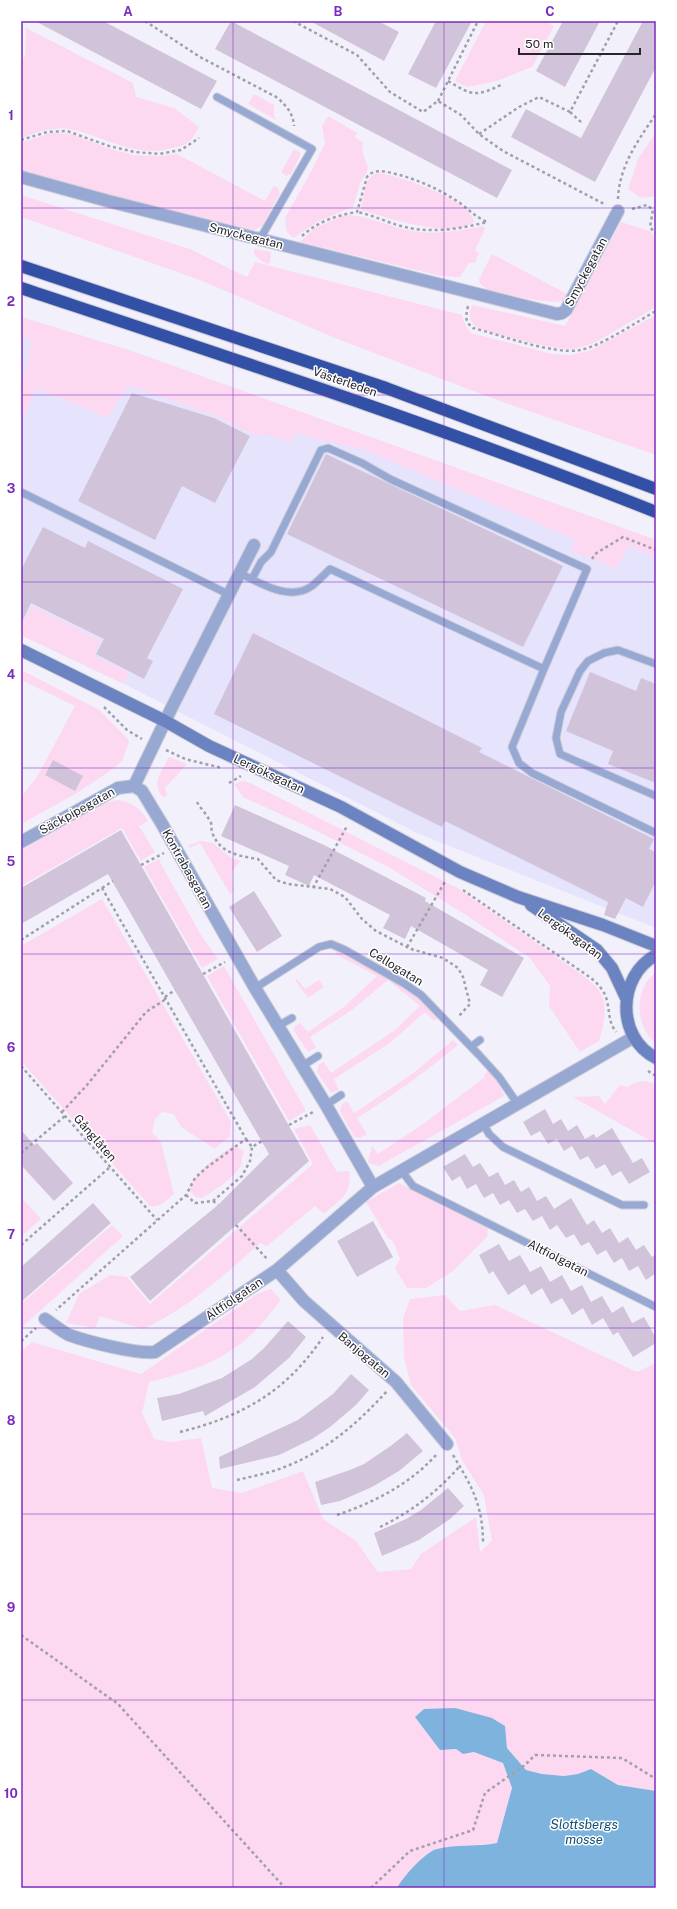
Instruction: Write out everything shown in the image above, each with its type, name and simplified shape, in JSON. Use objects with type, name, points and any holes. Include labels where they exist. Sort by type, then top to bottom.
[{"type":"highway","name":"Västerleden","points":[[21,266],[386,388],[656,489]]},
{"type":"highway","name":"Västerleden","points":[[21,288],[379,409],[598,489],[656,512]]},
{"type":"street","name":"Smyckegatan","points":[[21,177],[108,201],[557,314],[566,310],[618,211]]},
{"type":"street","points":[[134,786],[228,594],[254,546]]},
{"type":"street","name":"Lergöksgatan","points":[[21,650],[165,721],[209,746],[341,807],[460,872],[518,897],[603,924],[656,946]]},
{"type":"street","name":"Säckpipegatan","points":[[21,842],[118,788],[134,786]]},
{"type":"street","name":"Kontrabasgatan","points":[[134,786],[142,791],[236,956],[326,1105],[373,1187]]},
{"type":"street","name":"Lergöksgatan","points":[[518,897],[597,950],[612,968],[626,998]]},
{"type":"street","points":[[656,955],[644,964],[635,974],[629,986],[626,998],[626,1018],[634,1037],[642,1048],[656,1058]]},
{"type":"street","name":"Altfiolgatan","points":[[45,1319],[68,1334],[125,1350],[144,1353],[155,1352],[277,1270],[373,1187],[634,1037]]},
{"type":"street","name":"Banjogatan","points":[[277,1270],[304,1301],[330,1326],[396,1382],[447,1444]]},
{"type":"lane","points":[[217,97],[312,149],[260,239]]},
{"type":"lane","points":[[252,579],[261,562],[271,552],[321,450],[328,448],[362,463],[390,479],[587,570],[512,747],[519,763],[538,776],[656,833]]},
{"type":"lane","points":[[21,492],[228,594]]},
{"type":"lane","points":[[239,573],[272,588],[292,593],[310,586],[330,569],[544,669]]},
{"type":"lane","points":[[656,664],[618,650],[604,653],[588,661],[580,671],[561,712],[556,738],[560,754],[656,796]]},
{"type":"lane","name":"Cellogatan","points":[[255,988],[319,947],[331,944],[345,950],[405,984],[421,995],[472,1046],[499,1077],[517,1103]]},
{"type":"lane","points":[[278,1026],[292,1018]]},
{"type":"lane","points":[[472,1046],[480,1040]]},
{"type":"lane","points":[[302,1066],[318,1056]]},
{"type":"lane","points":[[499,1077],[506,1073]]},
{"type":"lane","points":[[326,1105],[341,1095]]},
{"type":"lane","points":[[483,1123],[490,1134],[503,1147],[622,1205],[644,1205]]},
{"type":"lane","name":"Altfiolgatan","points":[[401,1170],[413,1186],[656,1307]]},
{"type":"path","points":[[145,21],[200,57],[278,98],[288,107],[293,118],[295,140]]},
{"type":"path","points":[[293,21],[357,56],[390,92],[423,112],[438,101],[478,21]]},
{"type":"path","points":[[570,112],[618,21]]},
{"type":"path","points":[[448,80],[468,93],[477,94],[504,84]]},
{"type":"path","points":[[479,134],[518,107],[539,97],[570,112],[582,124]]},
{"type":"path","points":[[438,101],[461,115],[479,134],[503,151],[618,211],[646,205],[652,210],[650,227],[656,234]]},
{"type":"path","points":[[618,211],[618,186],[631,152],[656,114]]},
{"type":"path","points":[[21,140],[46,132],[67,131],[108,146],[135,152],[160,154],[181,150],[199,138]]},
{"type":"path","points":[[290,247],[318,224],[339,216],[357,212],[374,215],[402,226],[440,230],[467,227],[487,222],[477,218],[460,203],[425,183],[399,175],[376,171],[367,177],[357,212]]},
{"type":"path","points":[[471,293],[465,318],[467,323],[473,328],[546,348],[579,351],[594,346],[656,311]]},
{"type":"path","points":[[587,570],[595,554],[623,538],[656,550]]},
{"type":"path","points":[[103,706],[127,730],[138,737]]},
{"type":"path","points":[[174,754],[185,759],[224,769]]},
{"type":"path","points":[[229,783],[243,774],[237,772]]},
{"type":"path","points":[[197,802],[211,823],[212,832],[217,842],[228,852],[258,859],[276,880],[288,884],[330,889],[345,896],[362,919],[376,931],[407,947],[443,958],[458,968],[470,1004],[451,1025]]},
{"type":"path","points":[[342,823],[353,829]]},
{"type":"path","points":[[313,888],[347,826]]},
{"type":"path","points":[[141,866],[175,847]]},
{"type":"path","points":[[439,876],[452,883]]},
{"type":"path","points":[[407,947],[446,880]]},
{"type":"path","points":[[21,940],[113,882]]},
{"type":"path","points":[[458,887],[591,978],[602,989],[607,1001],[611,1025]]},
{"type":"path","points":[[102,888],[252,1147],[250,1161],[242,1176],[213,1201],[195,1203],[186,1195]]},
{"type":"path","points":[[203,974],[236,956]]},
{"type":"path","points":[[62,1112],[87,1085],[146,1012],[176,990]]},
{"type":"path","name":"Gånglåten","points":[[21,1066],[109,1168],[157,1220]]},
{"type":"path","points":[[289,1125],[326,1105]]},
{"type":"path","points":[[21,1153],[65,1116]]},
{"type":"path","points":[[21,1341],[186,1195],[195,1178],[206,1168],[246,1139]]},
{"type":"path","points":[[252,1147],[262,1141]]},
{"type":"path","points":[[21,1245],[109,1168]]},
{"type":"path","points":[[213,1201],[218,1205]]},
{"type":"path","points":[[236,1225],[277,1270]]},
{"type":"path","points":[[180,1432],[225,1418],[256,1404],[294,1373],[312,1354],[330,1326]]},
{"type":"path","points":[[237,1480],[286,1467],[311,1455],[350,1428],[369,1411],[396,1382]]},
{"type":"path","points":[[337,1515],[365,1506],[397,1488],[426,1466],[447,1444],[477,1500],[481,1514],[482,1544]]},
{"type":"path","points":[[380,1527],[396,1519],[427,1499],[443,1485],[460,1466]]},
{"type":"path","points":[[21,1635],[118,1704],[286,1888]]},
{"type":"path","points":[[371,1888],[410,1851],[473,1830],[485,1794],[525,1765],[535,1755],[622,1758],[656,1779]]},
{"type":"shaded area","points":[[486,21],[546,21],[554,26],[532,67],[497,81],[467,87],[455,81]]},
{"type":"shaded area","points":[[26,28],[133,83],[136,97],[174,108],[199,127],[193,137],[189,142],[183,145],[158,151],[144,151],[131,148],[68,129],[44,131],[21,139],[21,63],[25,56]]},
{"type":"shaded area","points":[[254,94],[274,105],[274,116],[276,120],[248,104]]},
{"type":"shaded area","points":[[328,116],[357,133],[355,137],[363,143],[362,151],[368,167],[367,172],[360,183],[353,207],[319,221],[293,238],[287,232],[285,218],[312,170],[325,143],[322,126]]},
{"type":"shaded area","points":[[656,132],[656,196],[641,198],[628,189],[638,159]]},
{"type":"shaded area","points":[[51,133],[72,134],[107,148],[134,155],[159,156],[177,154],[265,201],[274,186],[278,188],[280,193],[262,226],[254,230],[245,229],[21,172],[21,143]]},
{"type":"shaded area","points":[[294,149],[300,152],[300,156],[291,174],[286,176],[281,172]]},
{"type":"shaded area","points":[[378,173],[401,178],[448,197],[461,205],[470,214],[474,222],[463,227],[435,228],[402,222],[361,210],[367,183],[373,175]]},
{"type":"shaded area","points":[[21,195],[190,249],[247,277],[255,262],[462,315],[465,325],[471,333],[552,354],[571,355],[591,350],[656,315],[656,455],[497,400],[340,340],[200,280],[21,217]]},
{"type":"shaded area","points":[[345,215],[364,217],[411,231],[421,232],[444,232],[483,226],[485,229],[475,250],[479,253],[475,263],[469,263],[460,277],[441,276],[300,242],[315,228]]},
{"type":"shaded area","points":[[621,222],[650,231],[656,239],[656,307],[594,343],[570,349],[548,346],[492,333],[474,325],[470,316],[470,310],[473,305],[565,326]]},
{"type":"shaded area","points":[[255,249],[271,252],[270,263],[267,264],[259,259],[253,253]]},
{"type":"shaded area","points":[[492,254],[569,295],[562,301],[555,302],[488,290],[480,284],[479,279]]},
{"type":"shaded area","points":[[21,317],[132,351],[656,540],[656,928],[417,833],[124,684],[21,635]]},
{"type":"shaded area","points":[[21,317],[132,351],[656,540],[656,557],[629,546],[616,569],[571,550],[575,539],[365,450],[315,439],[299,433],[296,434],[291,442],[263,434],[254,435],[217,416],[128,385],[108,418],[37,388],[21,423],[21,387],[28,364],[31,339],[21,336]]},
{"type":"shaded area","points":[[32,606],[100,641],[94,656],[128,672],[124,684],[21,635],[21,619],[25,620]]},
{"type":"shaded area","points":[[21,670],[98,709],[127,738],[129,742],[122,761],[113,769],[77,793],[21,824],[21,797],[37,777],[75,706],[21,680]]},
{"type":"shaded area","points":[[169,757],[187,764],[165,788],[167,796],[163,797],[157,787],[157,782],[158,777]]},
{"type":"shaded area","points":[[243,781],[250,783],[459,889],[581,974],[594,985],[603,999],[605,1013],[599,1041],[580,1052],[549,1006],[550,986],[530,958],[466,915],[390,868],[317,831],[243,797],[234,784]]},
{"type":"shaded area","points":[[117,800],[127,802],[135,806],[145,816],[148,821],[139,826],[155,852],[141,861],[122,828],[21,886],[21,851],[100,804]]},
{"type":"shaded area","points":[[201,841],[213,843],[230,857],[240,861],[232,872],[233,891],[230,894],[200,843],[189,848],[189,845]]},
{"type":"shaded area","points":[[159,859],[201,935],[218,959],[202,968],[144,867]]},
{"type":"shaded area","points":[[102,899],[231,1122],[230,1136],[215,1149],[181,1127],[174,1114],[162,1112],[155,1119],[152,1132],[161,1142],[174,1194],[157,1206],[150,1206],[21,1061],[21,946]]},
{"type":"shaded area","points":[[336,951],[404,988],[417,997],[438,1018],[434,1021],[426,1013],[424,1013],[390,1043],[334,1079],[339,1090],[331,1093],[317,1072],[319,1064],[324,1062],[331,1073],[395,1030],[420,1006],[388,980],[352,1010],[310,1037],[316,1048],[308,1052],[294,1031],[295,1026],[300,1023],[308,1032],[345,1006],[377,976],[335,954]]},
{"type":"shaded area","points":[[224,966],[306,1111],[289,1121],[207,976]]},
{"type":"shaded area","points":[[656,972],[656,1044],[644,1028],[641,1018],[640,998],[643,988]]},
{"type":"shaded area","points":[[297,979],[305,989],[319,980],[324,987],[308,998],[295,980]]},
{"type":"shaded area","points":[[453,1040],[458,1045],[409,1083],[357,1118],[367,1134],[360,1138],[354,1137],[340,1111],[342,1104],[347,1101],[354,1113],[412,1074]]},
{"type":"shaded area","points":[[488,1070],[497,1079],[504,1096],[379,1166],[369,1163],[368,1161],[372,1146],[378,1154],[423,1124],[485,1077],[484,1075]]},
{"type":"shaded area","points":[[645,1081],[656,1084],[656,1144],[573,1097],[599,1096],[605,1104],[620,1085],[627,1087],[634,1083]]},
{"type":"shaded area","points":[[310,1125],[337,1172],[349,1171],[350,1179],[347,1191],[340,1200],[324,1214],[315,1206],[267,1246],[260,1243],[219,1279],[175,1312],[143,1329],[100,1316],[95,1328],[66,1323],[79,1294],[110,1275],[127,1277],[150,1304],[313,1164],[294,1129]]},
{"type":"shaded area","points":[[234,1146],[244,1150],[241,1165],[235,1174],[202,1198],[196,1197],[189,1191],[196,1177],[207,1165]]},
{"type":"shaded area","points":[[399,1183],[488,1228],[487,1237],[453,1271],[426,1288],[407,1288],[395,1268],[400,1259],[393,1241],[388,1238],[366,1202]]},
{"type":"shaded area","points":[[21,1197],[41,1219],[21,1237]]},
{"type":"shaded area","points":[[112,1225],[123,1236],[21,1328],[21,1304]]},
{"type":"shaded area","points":[[271,1289],[281,1300],[253,1333],[230,1351],[204,1365],[149,1382],[142,1413],[154,1439],[171,1442],[201,1438],[212,1488],[242,1493],[303,1471],[323,1519],[356,1541],[378,1572],[411,1569],[421,1554],[476,1517],[480,1552],[492,1541],[484,1495],[462,1460],[455,1438],[411,1385],[404,1357],[403,1318],[410,1299],[445,1295],[460,1311],[495,1305],[637,1372],[656,1363],[656,1791],[618,1785],[591,1769],[578,1774],[564,1776],[542,1774],[526,1770],[507,1748],[505,1726],[492,1718],[447,1750],[456,1749],[463,1754],[474,1752],[503,1763],[512,1788],[497,1843],[436,1849],[405,1877],[397,1888],[21,1888],[21,1351],[32,1342],[141,1374],[257,1294]]},
{"type":"water","name":"Slottsbergs mosse","points":[[455,1708],[492,1718],[505,1726],[507,1748],[526,1770],[542,1774],[564,1776],[578,1774],[591,1769],[618,1785],[656,1791],[656,1888],[397,1888],[415,1866],[432,1851],[452,1847],[497,1843],[512,1788],[503,1763],[474,1752],[463,1754],[456,1749],[440,1750],[415,1717],[424,1709]]},
{"type":"building","points":[[35,21],[103,21],[217,81],[201,109]]},
{"type":"building","points":[[231,21],[512,170],[497,198],[215,49]]},
{"type":"building","points":[[310,21],[378,21],[399,32],[384,61]]},
{"type":"building","points":[[436,21],[472,21],[436,88],[408,74]]},
{"type":"building","points":[[563,21],[600,21],[565,87],[536,71]]},
{"type":"building","points":[[643,21],[656,21],[656,67],[595,182],[511,137],[526,109],[581,138]]},
{"type":"building","points":[[132,393],[214,418],[250,436],[215,503],[182,486],[155,540],[78,501]]},
{"type":"building","points":[[326,454],[563,566],[523,647],[287,534]]},
{"type":"building","points":[[43,527],[85,548],[88,541],[183,589],[147,658],[153,661],[144,679],[96,654],[104,639],[31,603],[21,624],[21,570]]},
{"type":"building","points":[[253,633],[482,748],[479,752],[654,839],[649,849],[656,852],[656,881],[643,907],[626,898],[615,919],[604,915],[608,902],[445,821],[442,827],[214,714]]},
{"type":"building","points":[[590,672],[636,691],[641,678],[656,684],[656,783],[608,764],[613,751],[566,731]]},
{"type":"building","points":[[53,760],[83,776],[75,791],[45,775]]},
{"type":"building","points":[[235,805],[324,845],[426,898],[425,901],[524,958],[502,997],[480,985],[488,970],[411,926],[405,939],[383,928],[390,915],[314,875],[309,886],[285,875],[289,866],[221,836]]},
{"type":"building","points":[[121,830],[309,1161],[150,1301],[130,1277],[218,1205],[269,1154],[108,874],[21,924],[21,888]]},
{"type":"building","points":[[254,891],[282,936],[257,952],[229,907]]},
{"type":"building","points":[[545,1109],[553,1124],[561,1119],[568,1131],[577,1125],[585,1139],[594,1134],[596,1138],[612,1128],[633,1163],[642,1158],[650,1172],[629,1184],[621,1171],[612,1176],[605,1164],[596,1169],[588,1156],[580,1160],[572,1146],[564,1151],[557,1139],[548,1144],[540,1131],[531,1136],[523,1122]]},
{"type":"building","points":[[21,1130],[34,1145],[37,1143],[73,1183],[54,1201],[21,1165]]},
{"type":"building","points":[[465,1154],[473,1167],[480,1163],[489,1177],[498,1172],[505,1185],[514,1180],[521,1192],[529,1187],[537,1201],[546,1196],[554,1209],[571,1198],[587,1225],[594,1220],[602,1233],[610,1228],[619,1243],[628,1237],[636,1250],[644,1245],[652,1257],[656,1254],[656,1273],[646,1280],[638,1266],[629,1271],[622,1258],[614,1263],[606,1250],[597,1255],[589,1242],[581,1246],[574,1234],[566,1238],[557,1225],[550,1230],[542,1216],[533,1221],[525,1209],[517,1213],[509,1200],[500,1205],[493,1193],[484,1198],[476,1184],[467,1189],[460,1176],[452,1181],[443,1167]]},
{"type":"building","points":[[93,1203],[111,1223],[21,1302],[21,1267]]},
{"type":"building","points":[[373,1221],[393,1257],[357,1277],[337,1241]]},
{"type":"building","points":[[499,1244],[509,1261],[520,1255],[530,1272],[541,1266],[550,1282],[562,1275],[571,1291],[582,1285],[591,1302],[602,1296],[612,1313],[623,1306],[632,1323],[644,1317],[656,1338],[656,1343],[633,1357],[618,1332],[613,1335],[603,1318],[592,1325],[583,1308],[572,1315],[562,1298],[551,1304],[542,1288],[531,1295],[525,1284],[508,1295],[493,1271],[489,1274],[479,1255]]},
{"type":"building","points":[[288,1321],[306,1337],[289,1358],[255,1387],[205,1416],[203,1411],[162,1421],[157,1398],[179,1394],[222,1378],[252,1359]]},
{"type":"building","points":[[351,1374],[369,1390],[356,1405],[330,1427],[312,1439],[279,1455],[220,1469],[219,1457],[298,1420],[333,1394]]},
{"type":"building","points":[[407,1433],[423,1451],[399,1471],[372,1487],[340,1501],[321,1505],[315,1482],[364,1464]]},
{"type":"building","points":[[448,1488],[464,1506],[450,1519],[419,1540],[382,1556],[374,1533],[406,1519],[421,1510]]}]
